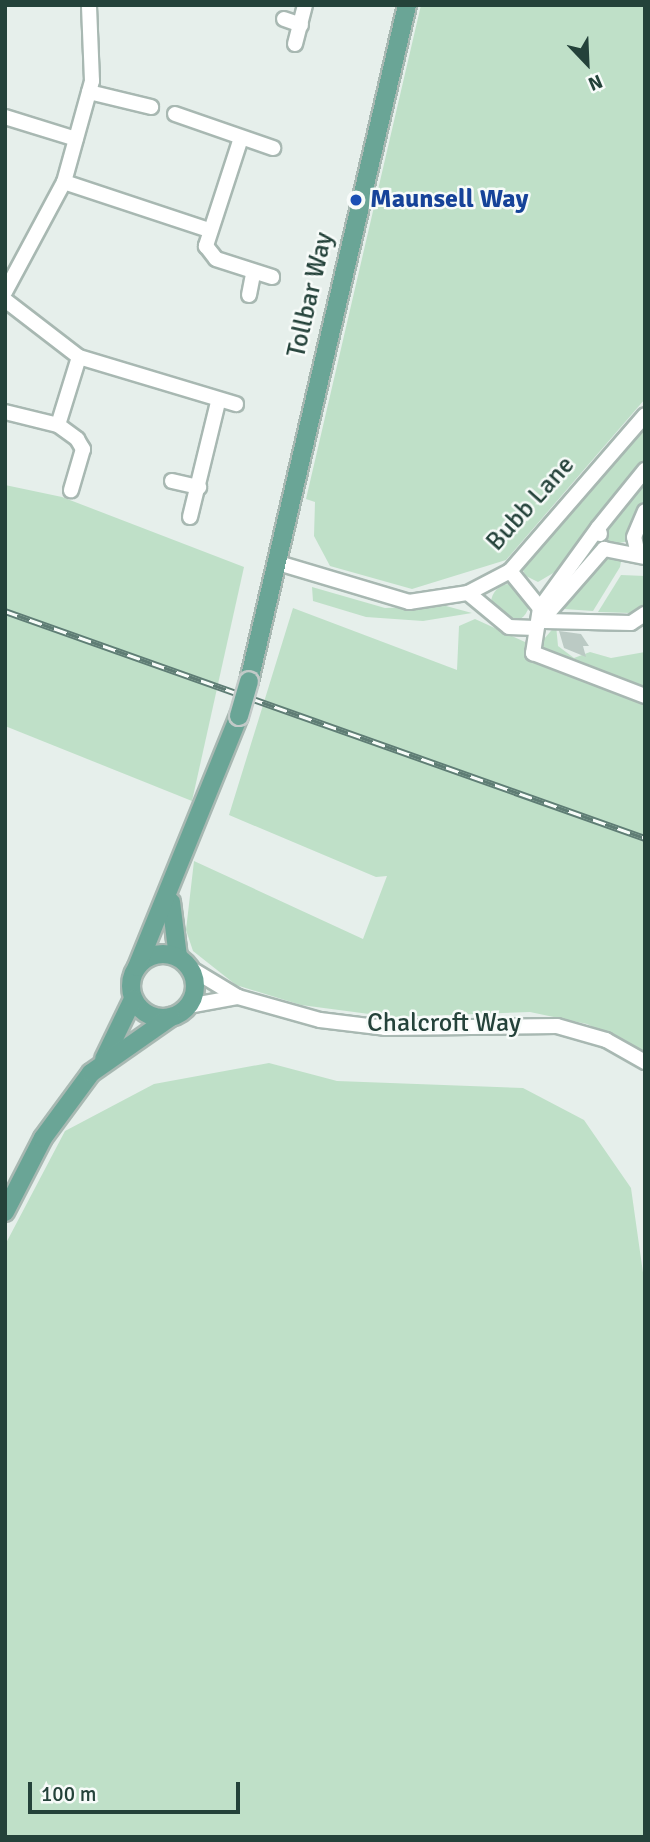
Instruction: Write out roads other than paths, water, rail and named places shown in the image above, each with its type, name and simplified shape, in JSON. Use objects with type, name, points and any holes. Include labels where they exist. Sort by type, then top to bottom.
[{"type":"main road","name":"Tollbar Way","points":[[275,562],[407,5]]},
{"type":"main road","points":[[5,1212],[43,1138],[102,1062],[133,999],[137,967],[171,892],[239,716],[275,562]]},
{"type":"main road","points":[[102,1062],[188,1006],[195,984],[184,963],[171,892]]},
{"type":"main road","points":[[137,967],[160,954],[184,963]]},
{"type":"main road","points":[[133,999],[153,1017],[171,1017]]},
{"type":"street","points":[[5,292],[64,182],[89,92],[89,5]]},
{"type":"street","points":[[295,44],[306,5]]},
{"type":"street","points":[[284,19],[301,25]]},
{"type":"street","points":[[89,92],[151,107]]},
{"type":"street","points":[[175,114],[273,148]]},
{"type":"street","points":[[5,117],[76,139]]},
{"type":"street","points":[[241,138],[206,246],[216,259],[253,274],[272,277]]},
{"type":"street","points":[[64,182],[209,230]]},
{"type":"street","points":[[249,295],[253,274]]},
{"type":"street","points":[[5,300],[79,357],[218,402],[236,404]]},
{"type":"street","points":[[58,425],[79,357]]},
{"type":"street","points":[[190,517],[218,402]]},
{"type":"street","points":[[5,412],[58,425],[83,449],[70,483]]},
{"type":"street","name":"Bubb Lane","points":[[275,562],[409,602],[468,593],[510,571],[645,415]]},
{"type":"street","points":[[645,470],[598,528],[540,619],[533,653],[645,696]]},
{"type":"street","points":[[172,481],[199,487]]},
{"type":"street","points":[[641,556],[634,537],[645,511]]},
{"type":"street","points":[[598,528],[604,549]]},
{"type":"street","points":[[540,619],[604,549]]},
{"type":"street","points":[[604,549],[641,556]]},
{"type":"street","points":[[510,571],[540,619]]},
{"type":"street","points":[[468,593],[509,627],[540,619],[631,623],[645,614]]},
{"type":"street","name":"Chalcroft Way","points":[[184,963],[238,997],[365,1026],[557,1026],[606,1040],[645,1062]]},
{"type":"street","name":"Chalcroft Way","points":[[188,1006],[238,997]]},
{"type":"railway","points":[[5,611],[645,838]]},
{"type":"place","name":"Maunsell Way","points":[[356,200]]}]
